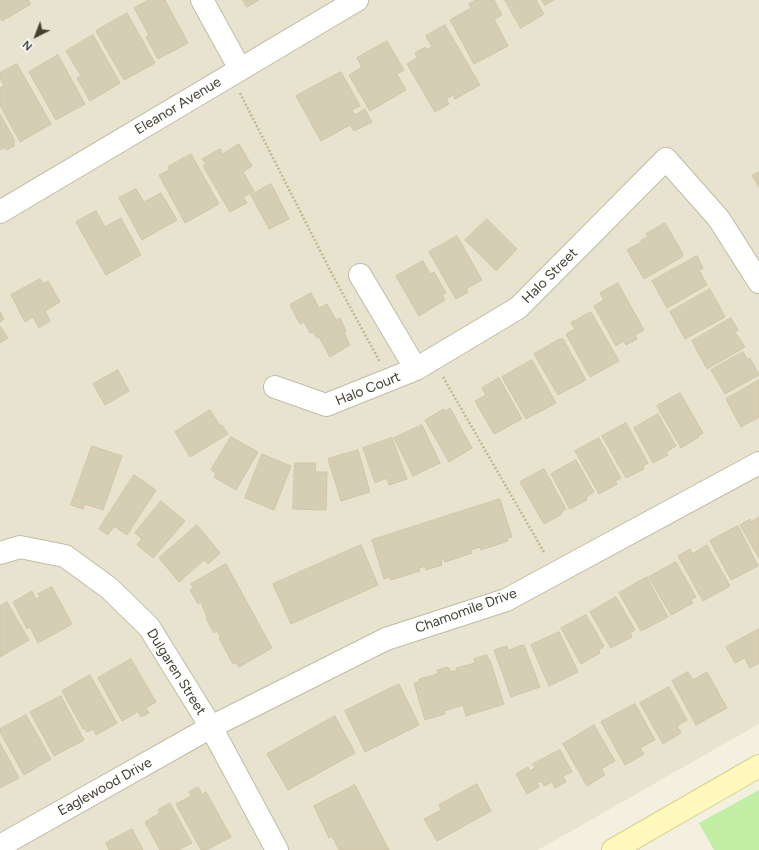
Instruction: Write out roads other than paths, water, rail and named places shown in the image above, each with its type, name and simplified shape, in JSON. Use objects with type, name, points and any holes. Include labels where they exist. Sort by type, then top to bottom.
[{"type":"main road","points":[[613,850],[759,766]]},
{"type":"street","points":[[202,0],[235,72]]},
{"type":"street","name":"Eleanor Avenue","points":[[0,212],[357,0]]},
{"type":"street","name":"Halo Street","points":[[424,364],[518,308],[666,159],[719,219],[759,282]]},
{"type":"street","points":[[360,275],[424,364]]},
{"type":"street","name":"Halo Court","points":[[275,387],[326,406],[424,364]]},
{"type":"street","name":"Chamomile Drive","points":[[211,727],[386,639],[506,600],[759,463]]},
{"type":"street","name":"Dulgaren Street","points":[[0,553],[20,547],[65,556],[109,588],[149,627],[211,727],[277,850]]},
{"type":"street","name":"Eaglewood Drive","points":[[0,846],[211,727]]}]
